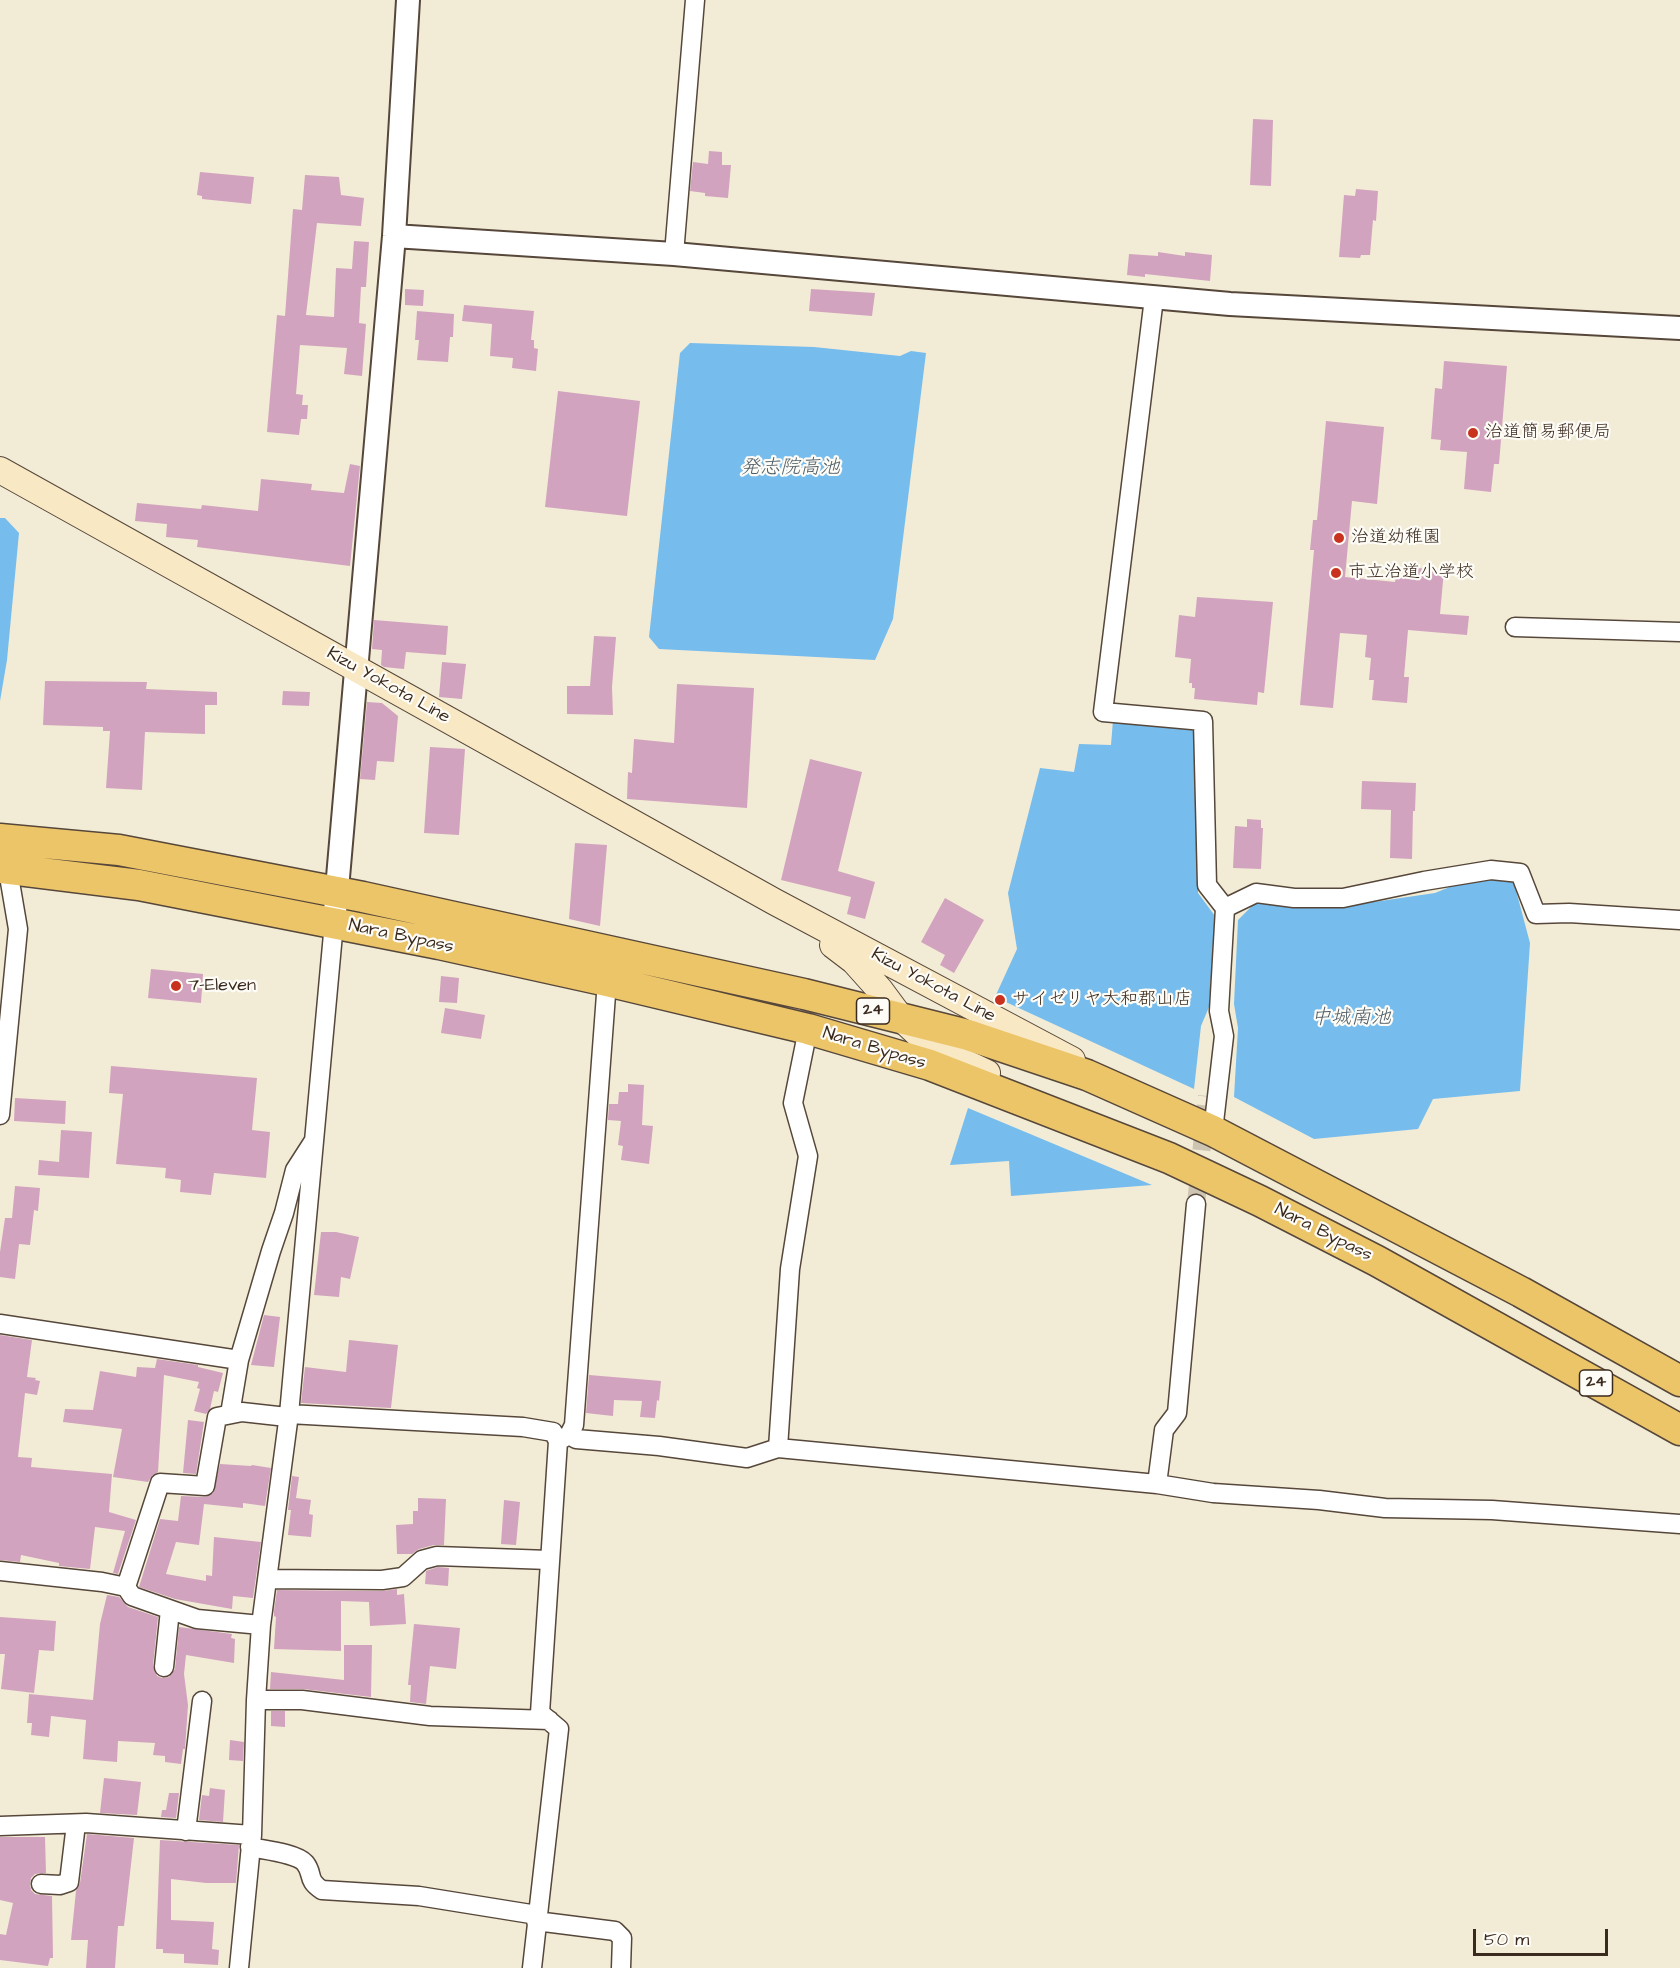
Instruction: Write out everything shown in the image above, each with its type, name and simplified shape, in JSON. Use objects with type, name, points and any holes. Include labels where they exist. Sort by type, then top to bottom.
[{"type":"highway","name":"Nara Bypass","points":[[0,839],[119,850],[338,892],[804,994],[968,1035],[1087,1075],[1213,1131],[1521,1292],[1680,1381]]},
{"type":"highway","name":"Nara Bypass","points":[[5,868],[139,885],[334,923],[607,981],[808,1029],[930,1065],[1169,1158],[1260,1201],[1377,1261],[1680,1430]]},
{"type":"main road","name":"Kizu Yokota Line","points":[[0,470],[775,902],[1072,1060],[1087,1075]]},
{"type":"main road","name":"Kizu Yokota Line","points":[[775,902],[854,961],[900,1017],[932,1047],[1013,1084],[1070,1118]]},
{"type":"street","points":[[239,1968],[251,1841],[261,1624],[288,1416],[338,892],[394,236],[408,0]]},
{"type":"street","points":[[674,254],[695,0]]},
{"type":"street","points":[[394,236],[674,254],[1230,304],[1680,328]]},
{"type":"street","points":[[1154,298],[1103,712],[1203,721],[1207,885],[1225,908],[1219,1011],[1207,1096]]},
{"type":"street","points":[[1515,627],[1680,632]]},
{"type":"street","points":[[0,1115],[18,929],[10,882],[5,868]]},
{"type":"street","points":[[1225,908],[1256,894],[1294,898],[1343,898],[1491,870],[1520,873],[1536,914],[1569,913],[1680,920]]},
{"type":"street","points":[[532,1968],[559,1730],[540,1713],[549,1560],[563,1438],[574,1425],[607,981]]},
{"type":"street","points":[[1213,1131],[1224,1036],[1219,1011]]},
{"type":"street","points":[[778,1448],[790,1269],[808,1156],[793,1103],[808,1029]]},
{"type":"street","points":[[230,1414],[239,1360],[295,1170],[315,1140]]},
{"type":"street","points":[[1157,1484],[1164,1430],[1177,1413],[1196,1204]]},
{"type":"street","points":[[0,1324],[239,1360]]},
{"type":"street","points":[[126,1587],[160,1483],[205,1486],[218,1417],[242,1412],[523,1427],[553,1432],[563,1438],[659,1446],[747,1458],[778,1448],[1157,1484],[1213,1493],[1319,1500],[1385,1508],[1492,1510],[1680,1524]]},
{"type":"street","points":[[267,1579],[382,1580],[403,1577],[422,1560],[437,1556],[549,1560]]},
{"type":"street","points":[[0,1571],[102,1582],[126,1587],[132,1596],[197,1619],[261,1624]]},
{"type":"street","points":[[164,1667],[170,1610]]},
{"type":"street","points":[[256,1700],[302,1700],[430,1716],[549,1720]]},
{"type":"street","points":[[186,1831],[202,1701]]},
{"type":"street","points":[[41,1884],[60,1885],[69,1882],[76,1824]]},
{"type":"street","points":[[0,1826],[76,1824],[186,1831],[251,1841],[295,1857],[305,1864],[312,1884],[322,1890],[419,1896],[615,1931],[622,1938],[621,1968]]},
{"type":"water","name":"発志院高池","points":[[690,343],[814,347],[900,356],[911,351],[926,353],[893,619],[875,660],[659,649],[649,637],[680,353]]},
{"type":"water","points":[[0,518],[5,518],[19,533],[7,660],[0,701]]},
{"type":"water","points":[[1113,720],[1194,727],[1198,731],[1198,893],[1215,916],[1209,1007],[1201,1026],[1194,1089],[995,997],[1017,949],[1008,893],[1040,768],[1074,772],[1079,744],[1111,745]]},
{"type":"water","name":"中城南池","points":[[1513,879],[1530,943],[1520,1091],[1433,1099],[1418,1129],[1314,1139],[1234,1097],[1238,1028],[1234,1004],[1238,920],[1254,904],[1353,905],[1435,893],[1467,880]]},
{"type":"water","points":[[968,1108],[1152,1185],[1011,1196],[1009,1161],[950,1165]]},
{"type":"building","points":[[1253,119],[1273,120],[1271,186],[1250,185]]},
{"type":"building","points":[[709,151],[722,152],[722,165],[731,165],[728,198],[705,196],[705,193],[690,191],[693,162],[708,164]]},
{"type":"building","points":[[200,172],[254,177],[251,204],[202,199],[202,196],[197,195]]},
{"type":"building","points":[[305,175],[339,177],[341,195],[364,198],[361,226],[317,223],[306,315],[334,317],[336,268],[352,269],[354,241],[369,242],[366,287],[361,287],[359,323],[366,324],[362,376],[344,374],[347,348],[300,345],[296,394],[303,395],[302,405],[308,405],[307,419],[301,419],[299,435],[267,432],[277,315],[285,316],[293,209],[302,210]]},
{"type":"building","points":[[1356,189],[1378,191],[1370,255],[1361,255],[1360,258],[1339,257],[1344,195],[1355,196]]},
{"type":"building","points":[[1158,252],[1185,256],[1185,252],[1212,255],[1210,281],[1145,274],[1145,277],[1127,275],[1129,254],[1158,256]]},
{"type":"building","points":[[405,289],[424,290],[423,306],[405,305]]},
{"type":"building","points":[[811,289],[875,293],[872,316],[809,311]]},
{"type":"building","points":[[464,305],[534,311],[531,340],[534,340],[534,348],[538,349],[536,371],[512,368],[513,358],[490,356],[492,324],[462,321]]},
{"type":"building","points":[[417,311],[454,314],[453,337],[450,337],[448,362],[417,360],[419,340],[415,340]]},
{"type":"building","points":[[1444,361],[1507,366],[1499,464],[1494,464],[1491,492],[1464,489],[1467,452],[1440,450],[1441,440],[1431,439],[1435,388],[1442,389]]},
{"type":"building","points":[[558,391],[640,401],[627,516],[545,507]]},
{"type":"building","points":[[1326,421],[1384,427],[1377,504],[1352,501],[1345,577],[1395,582],[1396,575],[1416,577],[1417,568],[1444,570],[1440,614],[1469,616],[1467,635],[1408,630],[1404,677],[1409,677],[1407,703],[1372,700],[1374,680],[1369,680],[1371,658],[1365,657],[1367,635],[1340,633],[1333,708],[1300,705],[1314,550],[1310,550],[1313,520],[1317,520]]},
{"type":"building","points":[[350,464],[360,466],[350,566],[197,547],[198,540],[166,537],[167,524],[135,521],[137,503],[201,509],[202,505],[258,511],[261,479],[312,484],[311,490],[344,493]]},
{"type":"building","points":[[1197,597],[1273,602],[1264,693],[1258,692],[1257,705],[1194,699],[1195,688],[1192,688],[1192,683],[1189,683],[1191,659],[1175,657],[1179,615],[1195,617]]},
{"type":"building","points":[[374,620],[448,626],[446,655],[406,652],[404,669],[384,667],[381,665],[382,650],[372,649]]},
{"type":"building","points":[[594,636],[616,637],[612,687],[613,715],[567,714],[567,686],[590,686]]},
{"type":"building","points":[[442,662],[466,664],[462,699],[439,697]]},
{"type":"building","points":[[45,681],[147,682],[146,689],[217,692],[217,705],[205,705],[205,734],[145,732],[142,790],[106,788],[110,731],[103,731],[103,727],[43,725]]},
{"type":"building","points":[[677,684],[754,688],[747,808],[627,799],[628,772],[632,773],[634,739],[674,743]]},
{"type":"building","points":[[283,691],[310,692],[309,706],[282,705]]},
{"type":"building","points":[[367,702],[382,703],[398,716],[394,762],[377,761],[375,780],[360,779]]},
{"type":"building","points":[[430,747],[465,749],[459,835],[424,833]]},
{"type":"building","points":[[810,759],[862,772],[838,871],[875,882],[865,919],[847,914],[851,897],[781,880]]},
{"type":"building","points":[[1362,781],[1416,783],[1412,859],[1390,858],[1391,810],[1361,809]]},
{"type":"building","points":[[1247,819],[1261,820],[1261,828],[1263,828],[1261,869],[1233,868],[1235,826],[1247,827]]},
{"type":"building","points":[[575,843],[607,845],[600,926],[569,919]]},
{"type":"building","points":[[945,898],[984,920],[954,973],[940,965],[945,955],[921,942]]},
{"type":"building","name":"7-Eleven","points":[[151,969],[203,974],[201,1003],[148,998]]},
{"type":"building","points":[[441,976],[459,978],[457,1003],[439,1002]]},
{"type":"building","points":[[445,1008],[485,1015],[481,1039],[441,1033]]},
{"type":"building","points":[[111,1066],[257,1078],[252,1130],[270,1132],[266,1178],[214,1173],[211,1195],[180,1192],[181,1180],[165,1178],[166,1168],[116,1164],[123,1094],[109,1093]]},
{"type":"building","points":[[628,1084],[644,1085],[642,1125],[653,1126],[649,1164],[621,1160],[623,1146],[618,1145],[621,1121],[608,1120],[609,1104],[618,1104],[619,1092],[628,1092]]},
{"type":"building","points":[[15,1098],[66,1101],[65,1124],[14,1121]]},
{"type":"building","points":[[61,1130],[92,1132],[89,1178],[38,1175],[39,1160],[59,1162]]},
{"type":"building","points":[[15,1186],[40,1188],[38,1211],[34,1210],[30,1245],[19,1244],[15,1279],[0,1277],[0,1252],[5,1218],[12,1218]]},
{"type":"building","points":[[321,1232],[336,1232],[359,1237],[350,1279],[341,1277],[339,1297],[314,1295]]},
{"type":"building","points":[[264,1315],[280,1317],[274,1367],[251,1365]]},
{"type":"building","points":[[0,1335],[32,1340],[27,1377],[40,1381],[37,1395],[25,1393],[18,1457],[32,1458],[31,1467],[112,1474],[109,1512],[136,1520],[118,1574],[113,1573],[125,1531],[95,1527],[90,1569],[59,1566],[59,1563],[21,1555],[20,1562],[0,1560]]},
{"type":"building","points":[[349,1340],[398,1345],[391,1408],[301,1403],[305,1367],[346,1372]]},
{"type":"building","points":[[157,1359],[198,1365],[198,1367],[223,1373],[218,1392],[214,1391],[210,1409],[206,1414],[194,1411],[200,1389],[197,1388],[199,1382],[164,1375],[158,1472],[148,1482],[113,1477],[122,1429],[63,1422],[65,1409],[93,1410],[100,1371],[136,1377],[137,1367],[155,1368]]},
{"type":"building","points":[[589,1375],[661,1381],[655,1418],[640,1417],[642,1401],[614,1400],[613,1416],[586,1413]]},
{"type":"building","points":[[188,1420],[204,1422],[196,1474],[183,1473]]},
{"type":"building","points":[[220,1464],[271,1468],[265,1506],[243,1503],[243,1508],[204,1504],[199,1545],[176,1542],[166,1574],[206,1581],[206,1575],[212,1576],[214,1537],[261,1542],[253,1598],[233,1596],[232,1609],[175,1599],[139,1587],[160,1519],[178,1521],[181,1496],[205,1497],[213,1493]]},
{"type":"building","points":[[292,1476],[299,1477],[296,1498],[311,1500],[309,1514],[313,1515],[311,1537],[288,1535]]},
{"type":"building","points":[[418,1498],[446,1499],[444,1545],[419,1549],[412,1554],[397,1554],[396,1525],[413,1524],[413,1511],[418,1511]]},
{"type":"building","points":[[504,1500],[520,1502],[516,1545],[501,1544]]},
{"type":"building","points":[[438,1567],[449,1568],[448,1586],[425,1584],[426,1571]]},
{"type":"building","points":[[397,1589],[397,1595],[404,1594],[406,1624],[370,1626],[369,1602],[341,1601],[341,1651],[274,1649],[276,1617],[274,1611],[277,1590],[382,1591]]},
{"type":"building","points":[[107,1595],[119,1597],[128,1607],[158,1617],[153,1666],[157,1676],[162,1678],[169,1677],[175,1669],[179,1627],[232,1634],[231,1638],[235,1639],[234,1663],[186,1655],[184,1674],[188,1705],[185,1749],[183,1749],[181,1764],[165,1762],[165,1756],[153,1755],[155,1743],[118,1741],[117,1762],[83,1759],[86,1720],[51,1716],[49,1737],[31,1735],[32,1723],[27,1723],[29,1694],[93,1700],[100,1624]]},
{"type":"building","points":[[0,1617],[56,1621],[54,1651],[39,1650],[34,1693],[1,1689],[5,1654],[0,1654]]},
{"type":"building","points":[[414,1624],[460,1628],[456,1669],[430,1666],[426,1704],[410,1702],[411,1685],[408,1685]]},
{"type":"building","points":[[344,1645],[372,1645],[371,1697],[303,1689],[270,1689],[271,1672],[344,1680]]},
{"type":"building","points":[[271,1711],[285,1711],[285,1727],[271,1726]]},
{"type":"building","points":[[230,1740],[244,1742],[243,1761],[229,1760]]},
{"type":"building","points":[[104,1778],[141,1782],[137,1815],[100,1813]]},
{"type":"building","points":[[210,1788],[225,1790],[223,1822],[199,1820],[202,1795],[209,1796]]},
{"type":"building","points":[[169,1793],[179,1793],[176,1818],[161,1817],[162,1810],[166,1810]]},
{"type":"building","points":[[87,1834],[134,1838],[124,1926],[118,1926],[115,1968],[86,1968],[88,1940],[71,1940],[76,1891],[80,1883]]},
{"type":"building","points":[[0,1837],[45,1837],[46,1873],[35,1874],[30,1884],[35,1894],[52,1896],[53,1958],[50,1958],[48,1966],[0,1960],[0,1934],[6,1935],[13,1903],[0,1900]]},
{"type":"building","points":[[160,1840],[239,1845],[236,1883],[206,1883],[171,1879],[171,1920],[214,1922],[212,1949],[219,1950],[218,1965],[184,1963],[184,1954],[163,1953],[163,1949],[156,1949]]},
{"type":"tunnel","points":[[1196,1204],[1207,1096]]},
{"type":"place","name":"治道簡易郵便局","points":[[1473,433]]},
{"type":"place","name":"治道幼稚園","points":[[1339,538]]},
{"type":"place","name":"市立治道小学校","points":[[1336,573]]},
{"type":"place","name":"7-Eleven","points":[[176,986]]},
{"type":"place","name":"サイゼリヤ大和郡山店","points":[[1000,1000]]}]
